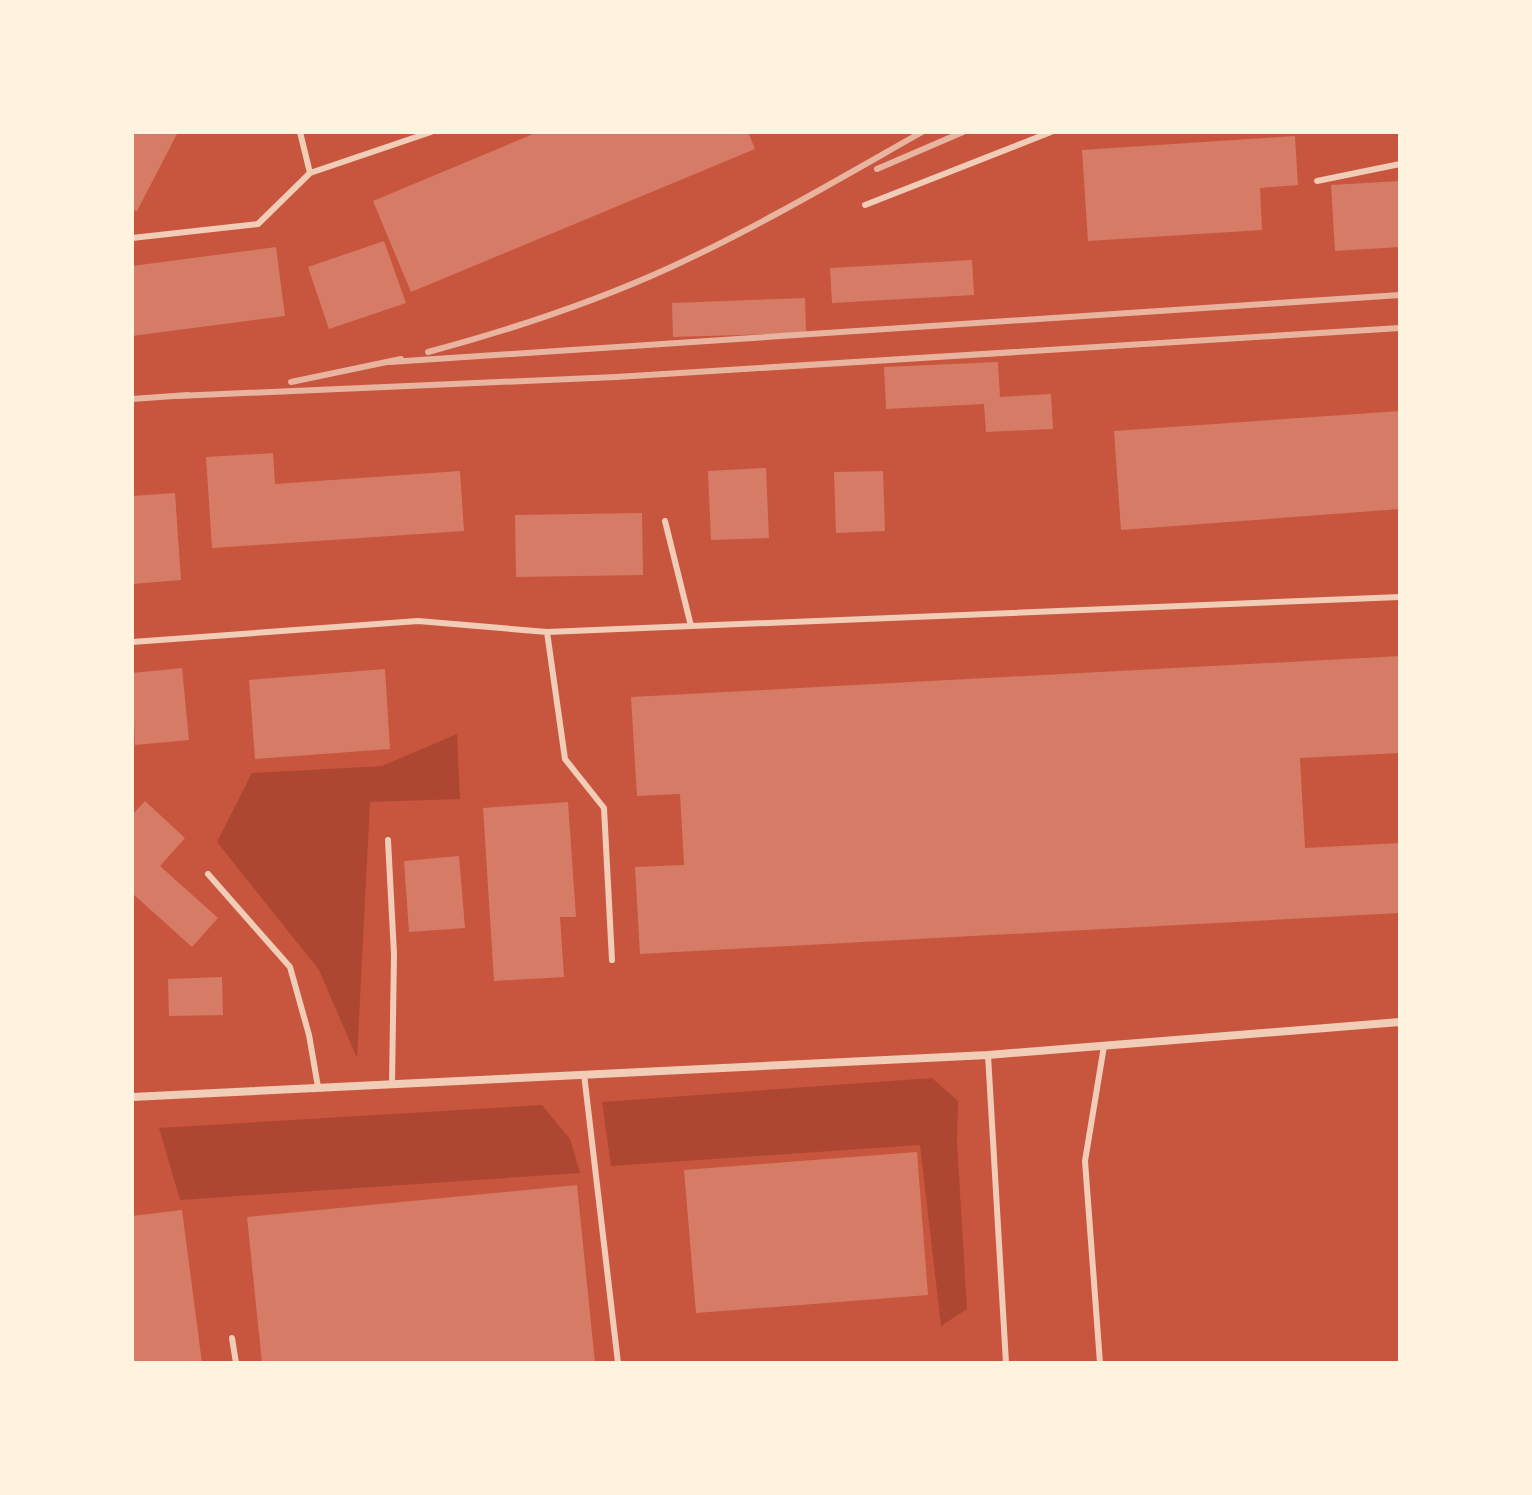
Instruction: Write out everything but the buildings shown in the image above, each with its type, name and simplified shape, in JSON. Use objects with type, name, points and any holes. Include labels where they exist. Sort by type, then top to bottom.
[{"type":"street","points":[[132,1097],[988,1055],[1400,1022]]},
{"type":"lane","points":[[300,132],[310,173]]},
{"type":"lane","points":[[132,238],[258,224],[310,173],[431,132]]},
{"type":"lane","points":[[865,205],[1051,132]]},
{"type":"lane","points":[[1317,181],[1400,164]]},
{"type":"lane","points":[[665,521],[691,626]]},
{"type":"lane","points":[[132,642],[418,621],[547,632],[1400,597]]},
{"type":"lane","points":[[547,632],[565,759],[604,808],[612,960]]},
{"type":"lane","points":[[388,840],[394,954],[392,1083]]},
{"type":"lane","points":[[208,874],[290,967],[309,1035],[318,1087]]},
{"type":"lane","points":[[1100,1363],[1085,1161],[1104,1046]]},
{"type":"lane","points":[[988,1055],[1006,1363]]},
{"type":"lane","points":[[584,1074],[618,1363]]},
{"type":"lane","points":[[232,1338],[236,1363]]},
{"type":"shaded area","points":[[457,734],[460,799],[370,802],[357,1058],[319,970],[217,842],[252,773],[382,766]]},
{"type":"shaded area","points":[[932,1078],[958,1101],[957,1142],[967,1309],[941,1326],[920,1145],[611,1166],[602,1102]]},
{"type":"shaded area","points":[[542,1105],[570,1139],[580,1173],[180,1200],[159,1128]]},
{"type":"railway","points":[[428,352],[550,315],[669,268],[765,220],[922,132]]},
{"type":"railway","points":[[877,169],[963,132]]},
{"type":"railway","points":[[390,362],[1400,295]]},
{"type":"railway","points":[[177,396],[616,377],[1400,328]]},
{"type":"railway","points":[[291,382],[401,359]]},
{"type":"railway","points":[[132,399],[188,395]]}]
